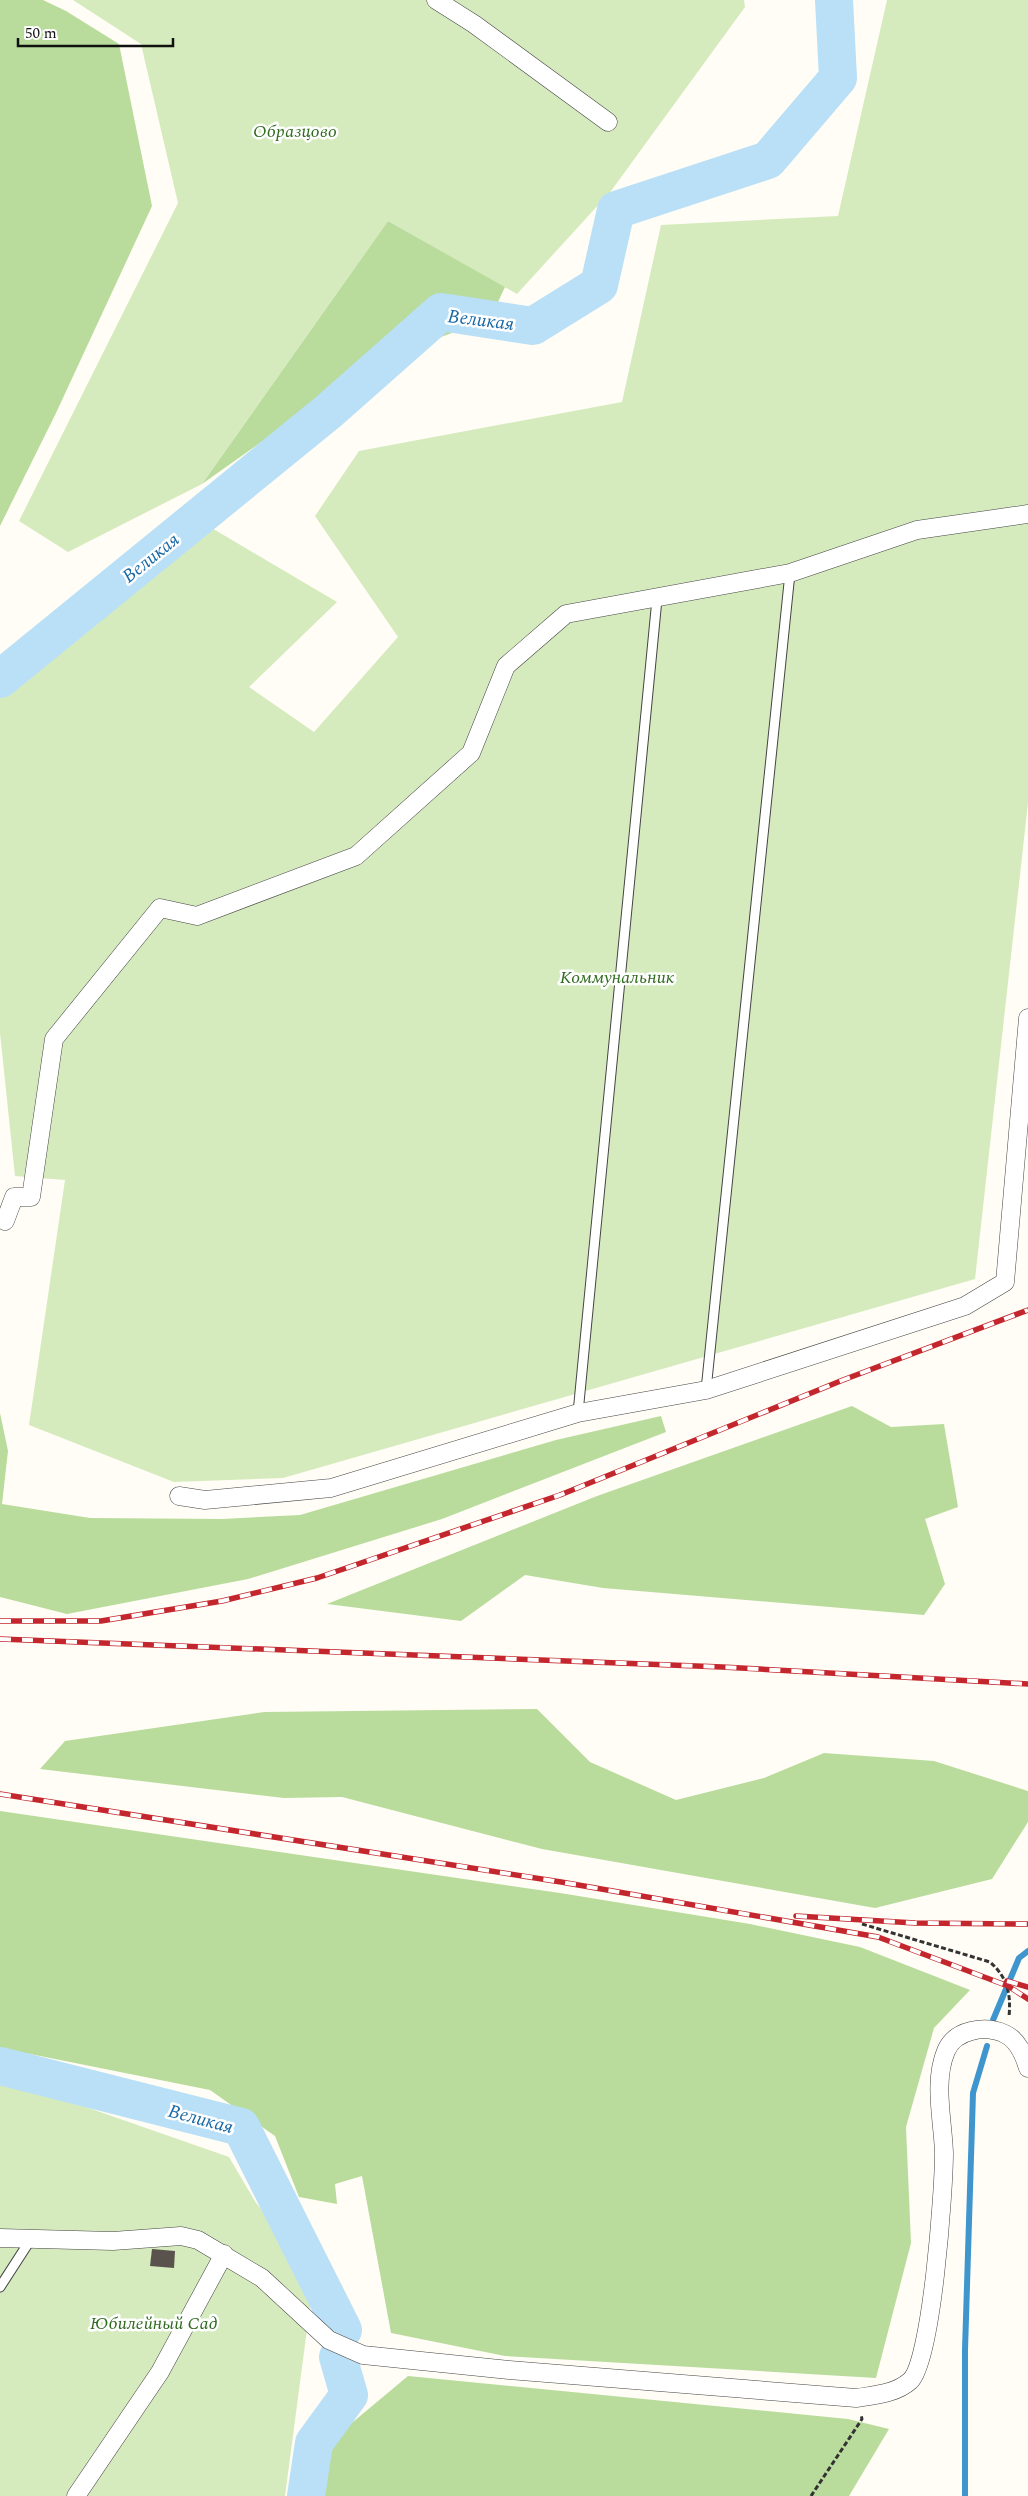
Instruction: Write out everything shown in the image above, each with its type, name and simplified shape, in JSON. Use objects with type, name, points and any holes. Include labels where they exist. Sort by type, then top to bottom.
[{"type":"street","points":[[436,0],[474,24],[608,122]]},
{"type":"street","points":[[5,1221],[14,1197],[32,1197],[54,1039],[160,908],[197,916],[356,856],[471,753],[506,666],[566,614],[657,599],[790,573],[917,530],[1028,514]]},
{"type":"street","points":[[179,1496],[205,1500],[332,1488],[578,1413],[706,1390],[965,1306],[1005,1282],[1028,1018]]},
{"type":"street","points":[[0,2238],[113,2241],[181,2236],[198,2240],[262,2278],[329,2340],[363,2355],[509,2370],[856,2398],[889,2393],[911,2380],[922,2358],[941,2223],[944,2153],[940,2078],[946,2050],[961,2033],[980,2030],[1006,2034],[1017,2044],[1028,2068]]},
{"type":"street","points":[[76,2496],[160,2372],[224,2254]]},
{"type":"lane","points":[[706,1390],[790,573]]},
{"type":"lane","points":[[578,1413],[657,599]]},
{"type":"lane","points":[[0,2287],[31,2238]]},
{"type":"path","points":[[862,1924],[990,1962],[1000,1971],[1008,1986],[1010,2000],[1006,2034]]},
{"type":"path","points":[[811,2496],[862,2419],[856,2398]]},
{"type":"green space","points":[[0,0],[43,0],[66,11],[119,44],[152,206],[56,413],[0,526]]},
{"type":"green space","name":"Образцово","points":[[73,0],[744,0],[745,7],[611,191],[517,294],[388,221],[202,484],[68,552],[19,521],[178,203],[141,44]]},
{"type":"green space","name":"Коммунальник","points":[[887,0],[1028,0],[1028,803],[975,1279],[283,1478],[174,1482],[29,1425],[65,1180],[15,1176],[0,1033],[0,696],[20,666],[205,524],[337,602],[249,687],[314,732],[398,637],[315,516],[359,451],[622,402],[661,225],[838,216]]},
{"type":"green space","points":[[388,221],[505,287],[490,319],[430,341],[298,416],[202,484]]},
{"type":"green space","points":[[852,1406],[891,1427],[944,1424],[958,1507],[925,1519],[945,1584],[924,1615],[603,1588],[525,1575],[461,1621],[327,1604],[597,1496]]},
{"type":"green space","points":[[0,1413],[8,1451],[2,1504],[90,1518],[222,1519],[300,1515],[556,1440],[661,1416],[666,1432],[442,1519],[248,1579],[67,1614],[0,1597]]},
{"type":"green space","points":[[537,1709],[590,1762],[676,1800],[764,1778],[824,1753],[934,1761],[1028,1791],[1028,1822],[992,1879],[875,1908],[542,1849],[342,1797],[284,1798],[40,1769],[65,1741],[264,1712]]},
{"type":"green space","points":[[0,1811],[560,1893],[750,1924],[860,1947],[970,1990],[934,2028],[906,2127],[911,2243],[876,2378],[505,2356],[391,2333],[362,2176],[335,2184],[337,2204],[299,2197],[275,2136],[210,2090],[0,2048]]},
{"type":"green space","name":"Юбилейный Сад","points":[[0,2077],[229,2157],[256,2203],[315,2269],[285,2496],[0,2496]]},
{"type":"green space","points":[[408,2376],[848,2419],[889,2429],[849,2496],[314,2496],[323,2447]]},
{"type":"building","points":[[152,2249],[175,2251],[174,2268],[150,2266]]},
{"type":"waterway","name":"Великая","points":[[0,679],[329,411],[441,312],[533,326],[599,285],[616,210],[768,160],[838,78],[834,0]]},
{"type":"waterway","points":[[993,2020],[1019,1958],[1028,1951]]},
{"type":"waterway","points":[[965,2496],[965,2350],[973,2093],[987,2046]]},
{"type":"waterway","name":"Великая","points":[[0,2066],[241,2127],[343,2330]]},
{"type":"waterway","name":"Великая","points":[[306,2496],[314,2443],[349,2395],[338,2357]]},
{"type":"railway","points":[[0,1621],[101,1621],[222,1601],[317,1578],[560,1495],[843,1380],[1028,1310]]},
{"type":"railway","points":[[0,1639],[722,1667],[1028,1684]]},
{"type":"railway","points":[[0,1794],[561,1882],[878,1937],[1008,1986],[1028,1999]]},
{"type":"railway","points":[[796,1916],[915,1923],[1028,1924]]},
{"type":"railway","points":[[1007,1981],[1028,1987]]}]
